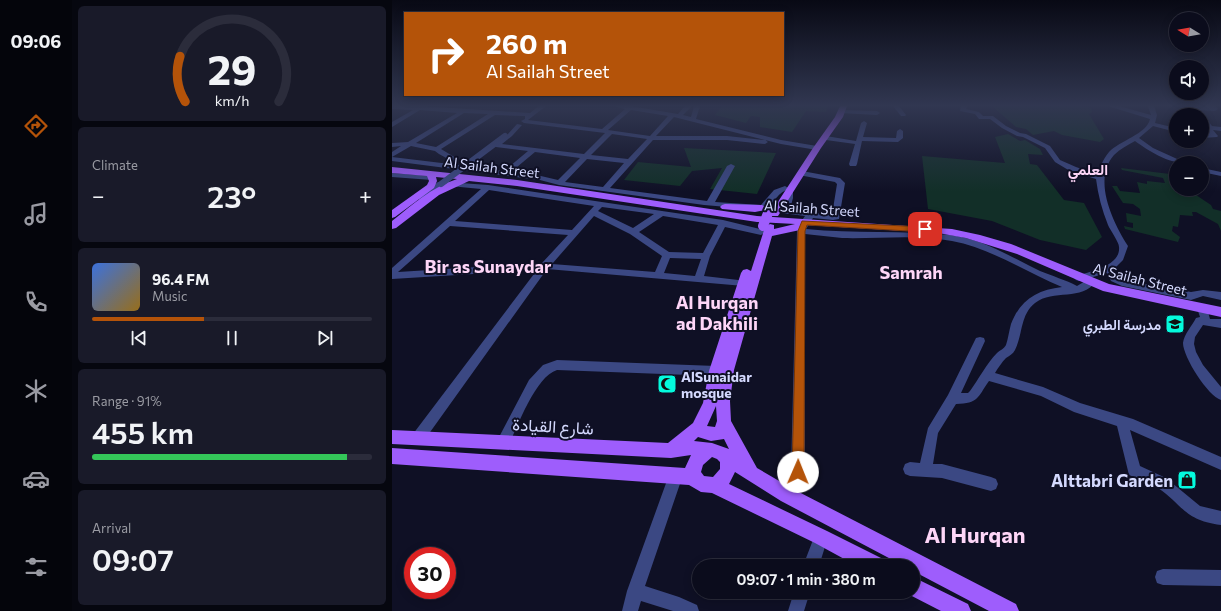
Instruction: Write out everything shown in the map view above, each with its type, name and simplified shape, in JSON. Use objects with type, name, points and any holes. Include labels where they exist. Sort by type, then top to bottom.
[{"type":"main road","points":[[752,474],[728,432],[724,420],[723,401],[727,370],[765,230],[768,212],[802,173],[817,148],[828,135]]},
{"type":"main road","points":[[787,190],[811,152],[817,148]]},
{"type":"main road","points":[[392,169],[407,165],[431,168],[452,166]]},
{"type":"main road","name":"Al Sailah Street","points":[[392,169],[438,181],[475,178],[682,208],[710,208],[768,220],[938,230],[964,233],[1003,245],[1047,262],[1090,282],[1123,292],[1221,312]]},
{"type":"main road","points":[[506,173],[509,176],[536,180],[542,187]]},
{"type":"main road","points":[[393,216],[429,188],[433,182],[475,178]]},
{"type":"main road","points":[[392,226],[438,181]]},
{"type":"main road","points":[[710,208],[713,210],[724,207],[768,212]]},
{"type":"main road","points":[[682,208],[689,214],[723,220],[723,223]]},
{"type":"main road","points":[[765,230],[796,228],[806,223]]},
{"type":"main road","points":[[671,451],[698,428],[710,403],[716,371],[744,283],[765,230]]},
{"type":"main road","points":[[698,428],[710,436],[720,433],[724,420]]},
{"type":"main road","name":"شارع القيادة","points":[[392,437],[671,451],[690,448],[712,450]]},
{"type":"main road","points":[[694,478],[692,469],[695,460],[702,453],[712,450],[722,452],[728,459],[787,495],[1009,611]]},
{"type":"main road","points":[[392,456],[676,475],[694,478],[702,484],[712,485],[821,537],[863,559]]},
{"type":"main road","points":[[712,485],[718,483],[726,475],[729,470],[728,459]]},
{"type":"main road","points":[[920,590],[961,611]]},
{"type":"street","points":[[392,155],[425,135]]},
{"type":"street","points":[[437,149],[462,135]]},
{"type":"street","points":[[438,181],[505,135]]},
{"type":"street","points":[[466,169],[510,135]]},
{"type":"street","points":[[559,183],[586,157],[605,135]]},
{"type":"street","points":[[626,135],[653,138],[705,138],[781,142]]},
{"type":"street","points":[[605,189],[657,135]]},
{"type":"street","points":[[705,138],[707,135]]},
{"type":"street","points":[[754,135],[781,142],[817,148]]},
{"type":"street","points":[[853,164],[862,135]]},
{"type":"street","points":[[826,138],[860,141],[898,140],[900,135]]},
{"type":"street","points":[[1018,135],[1024,135],[1048,147],[1057,160],[1073,169],[1100,178]]},
{"type":"street","points":[[1079,278],[1110,269],[1124,253],[1124,246],[1116,234],[1111,222],[1100,178],[1112,153],[1120,146],[1141,135]]},
{"type":"street","points":[[1135,138],[1151,149],[1169,157]]},
{"type":"street","points":[[392,145],[410,144],[437,149],[441,153],[454,159],[452,166]]},
{"type":"street","points":[[496,146],[631,162]]},
{"type":"street","points":[[506,173],[533,150]]},
{"type":"street","points":[[392,159],[541,178],[559,183],[605,189],[710,208],[731,166]]},
{"type":"street","points":[[1209,172],[1220,175]]},
{"type":"street","points":[[802,173],[837,180],[842,185],[835,218],[806,223]]},
{"type":"street","points":[[392,175],[488,187],[765,230]]},
{"type":"street","points":[[393,273],[488,187]]},
{"type":"street","points":[[768,212],[766,206],[775,192],[787,190],[789,198],[785,210],[806,223],[840,235],[887,235],[951,238],[996,252],[1037,273],[1076,290]]},
{"type":"street","points":[[418,438],[545,266],[600,204]]},
{"type":"street","points":[[593,212],[633,232],[667,255],[706,256]]},
{"type":"street","points":[[633,232],[662,213]]},
{"type":"street","points":[[447,223],[574,233]]},
{"type":"street","points":[[698,278],[706,256],[723,223]]},
{"type":"street","points":[[787,495],[798,472],[806,223]]},
{"type":"street","points":[[658,274],[667,255]]},
{"type":"street","points":[[393,273],[545,266],[658,274],[744,283]]},
{"type":"street","points":[[1110,269],[1114,279],[1122,283],[1191,296],[1203,293],[1221,296]]},
{"type":"street","points":[[952,399],[969,398],[975,395],[982,379],[987,375],[1001,356],[1010,349],[1019,317],[1022,310],[1031,299],[1061,290],[1076,290],[1085,287],[1090,282]]},
{"type":"street","points":[[1202,308],[1206,322]]},
{"type":"street","points":[[1221,323],[1200,321],[1190,337],[1189,347],[1193,359],[1221,395]]},
{"type":"street","points":[[925,470],[932,432],[952,399],[980,341]]},
{"type":"street","points":[[503,443],[533,383],[547,368],[557,365],[716,371]]},
{"type":"street","points":[[987,375],[1002,381],[1043,392],[1078,408],[1133,425],[1221,464]]},
{"type":"street","points":[[1122,422],[1134,470],[1164,484],[1192,510],[1203,516],[1221,518]]},
{"type":"street","points":[[910,469],[942,471],[990,484]]},
{"type":"street","points":[[630,611],[635,591],[676,475]]},
{"type":"street","points":[[813,559],[821,537]]},
{"type":"street","points":[[1163,577],[1221,578]]},
{"type":"street","points":[[635,591],[679,605],[691,611]]},
{"type":"street","points":[[796,611],[800,599]]},
{"type":"green space","points":[[1009,135],[1020,141],[1025,140],[1040,149],[1043,155],[1028,154],[1030,164],[1037,165],[1064,200],[1084,203],[1102,237],[1086,250],[1040,240],[992,221],[928,209],[922,156],[1005,163],[995,137]]},
{"type":"green space","points":[[1062,135],[1101,135],[1104,139],[1100,142]]},
{"type":"green space","points":[[684,148],[776,153],[757,194],[710,189],[722,168],[692,171],[680,186],[624,180],[638,162],[691,167]]},
{"type":"green space","points":[[1121,168],[1169,174],[1169,196],[1198,196],[1211,205],[1213,209],[1221,211],[1221,231],[1218,224],[1196,212],[1192,212],[1193,216],[1180,215],[1178,227],[1173,226],[1172,231],[1180,237],[1178,242],[1125,229],[1124,226],[1133,228],[1133,223],[1127,222],[1126,213],[1141,216],[1140,209],[1133,204],[1123,203],[1112,186],[1117,186],[1120,191],[1140,193],[1137,182],[1147,184],[1147,181],[1165,183],[1163,178],[1122,170]]},
{"type":"place","name":"مدرسة الطبري","points":[[1175,324]]},
{"type":"place","name":"AlSunaidar mosque","points":[[667,384]]},
{"type":"place","name":"Alttabri Garden","points":[[1187,480]]},
{"type":"district","name":"العلمي","points":[[1088,169]]},
{"type":"district","name":"Bir as Sunaydar","points":[[488,266]]},
{"type":"district","name":"Samrah","points":[[911,272]]},
{"type":"district","name":"Al Hurqan ad Dakhili","points":[[717,312]]},
{"type":"district","name":"Al Hurqan","points":[[975,534]]},
{"type":"route","points":[[798,472],[801,231],[804,223],[925,229]]}]
